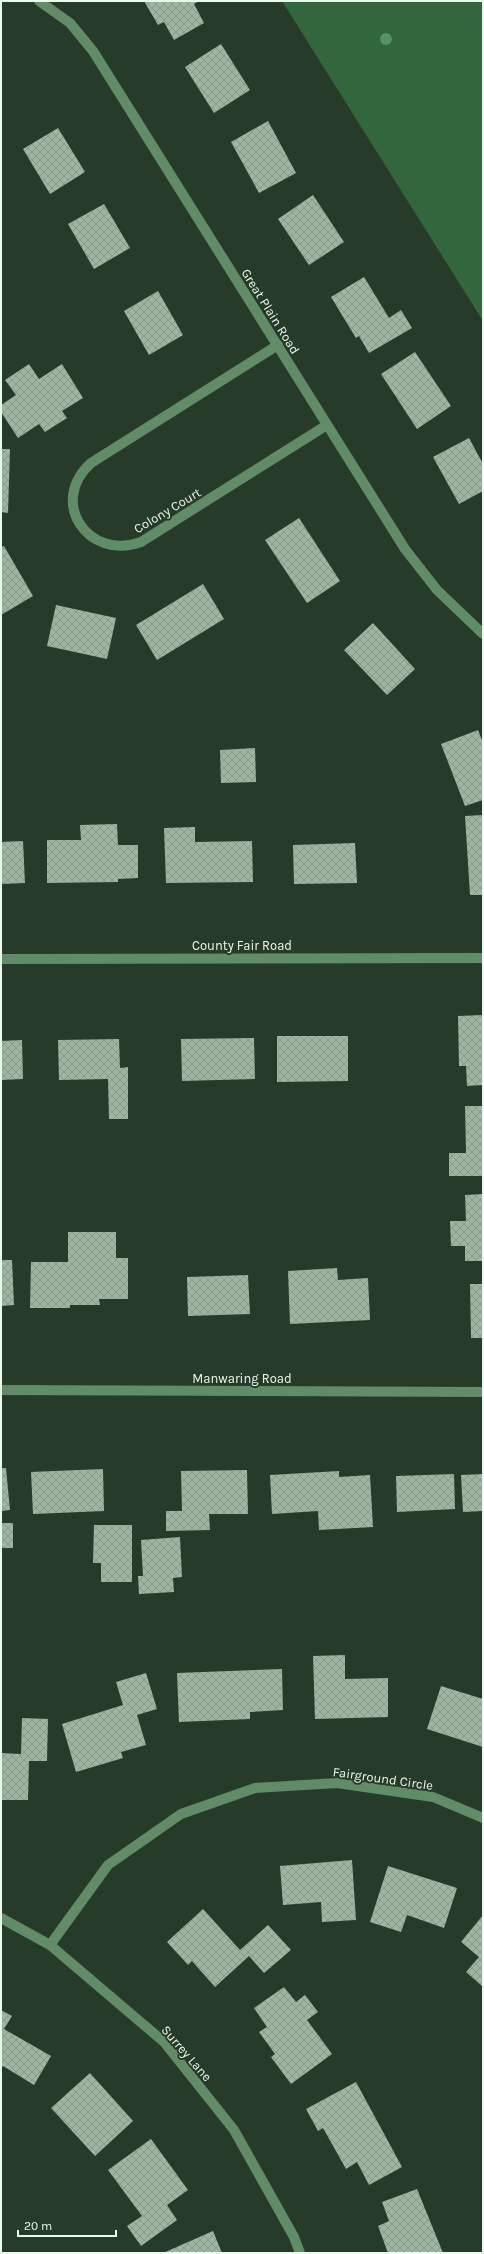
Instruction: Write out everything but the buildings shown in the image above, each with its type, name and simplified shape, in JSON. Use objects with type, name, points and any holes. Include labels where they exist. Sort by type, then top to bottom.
[{"type":"street","name":"Great Plain Road","points":[[39,1],[70,23],[94,51],[327,425],[418,567],[451,605],[483,634]]},
{"type":"street","name":"Colony Court","points":[[278,346],[91,463],[79,477],[74,494],[75,513],[80,525],[89,536],[101,543],[123,547],[141,542],[327,425]]},
{"type":"street","name":"County Fair Road","points":[[1,958],[483,958]]},
{"type":"street","name":"Manwaring Road","points":[[1,1390],[483,1392]]},
{"type":"street","name":"Fairground Circle","points":[[50,1945],[108,1865],[181,1814],[255,1788],[338,1783],[432,1797],[483,1818]]},
{"type":"street","name":"Surrey Lane","points":[[1,1918],[50,1945],[164,2042],[234,2130],[294,2237],[300,2253]]},
{"type":"green space","points":[[282,1],[483,1],[483,321]]}]
